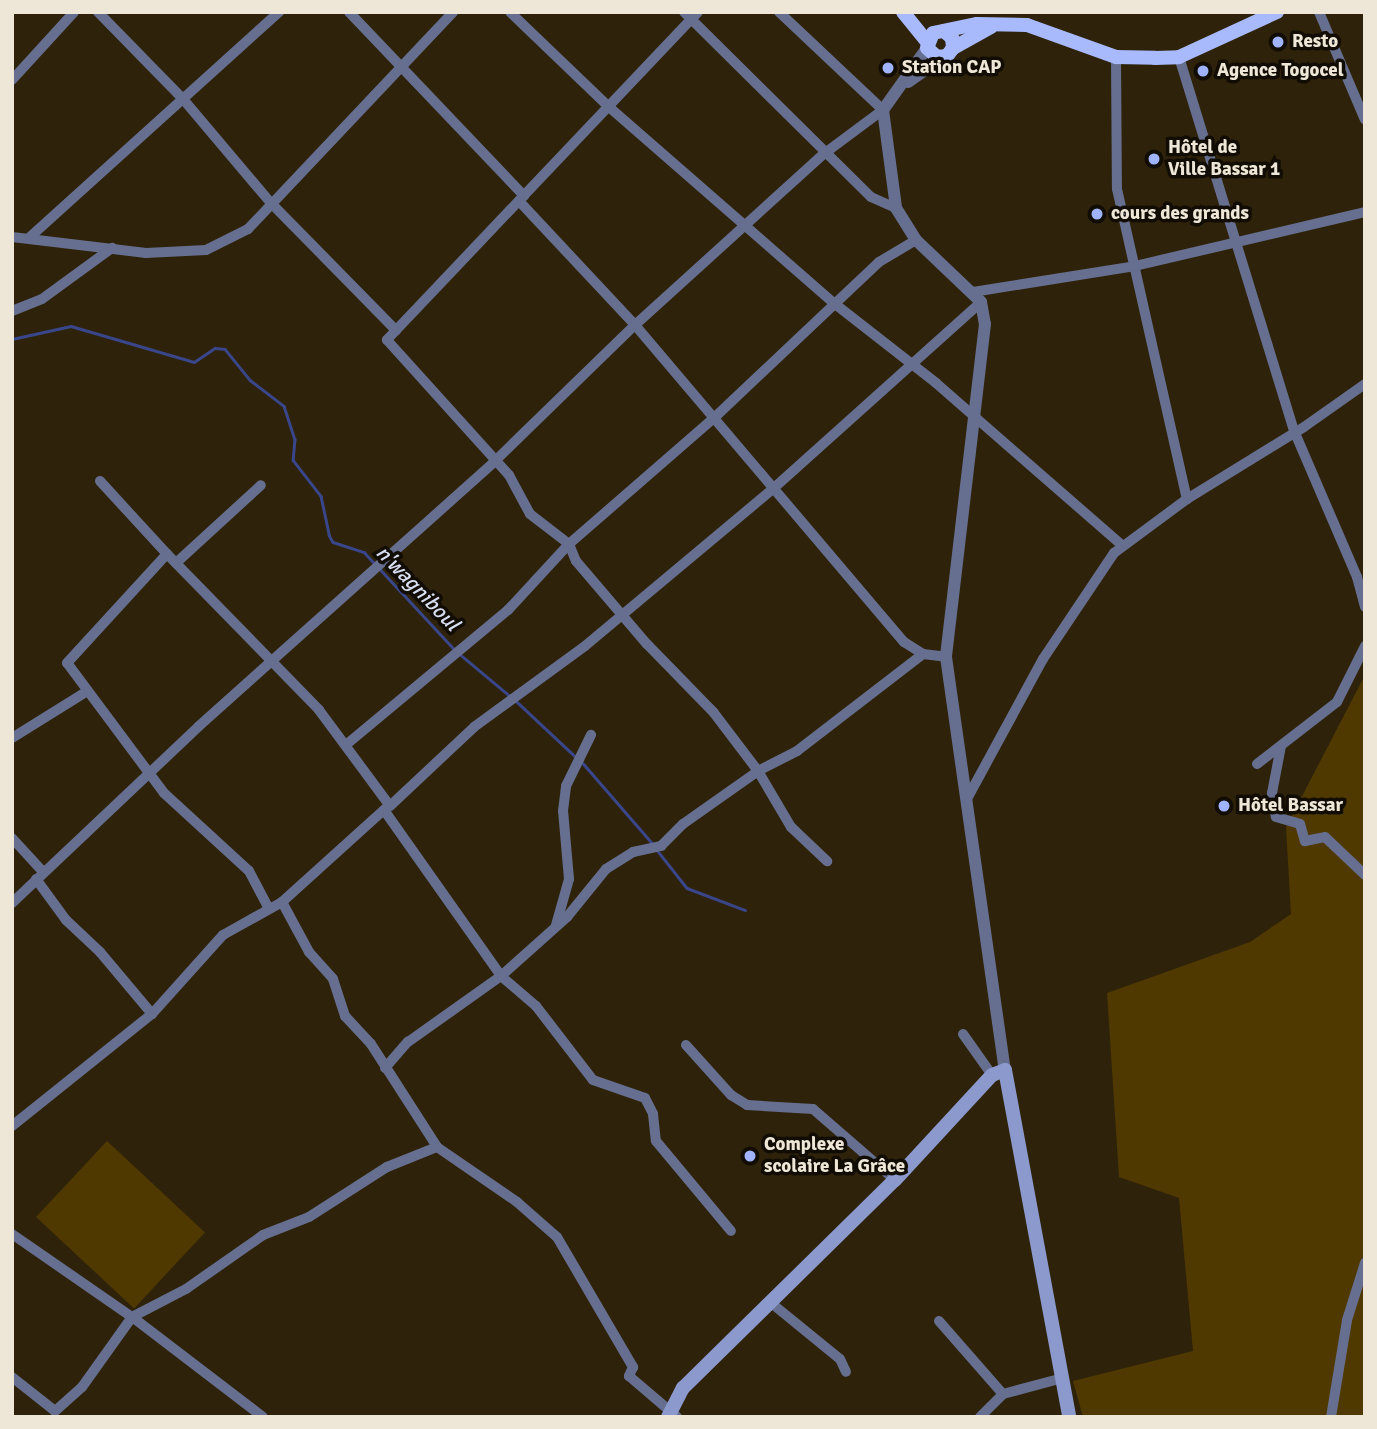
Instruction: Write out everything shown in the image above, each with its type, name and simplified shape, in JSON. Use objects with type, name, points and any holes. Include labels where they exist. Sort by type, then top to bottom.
[{"type":"main road","points":[[904,12],[927,45],[948,53]]},
{"type":"main road","points":[[911,12],[952,38],[948,53]]},
{"type":"main road","points":[[927,45],[941,31],[969,24],[996,25],[1042,29],[1116,57],[1179,57],[1277,12]]},
{"type":"main road","points":[[948,53],[996,25]]},
{"type":"main road","points":[[671,1415],[683,1388],[895,1180],[999,1072]]},
{"type":"main road","points":[[999,1072],[1059,1379],[1069,1417]]},
{"type":"street","points":[[12,80],[75,12]]},
{"type":"street","points":[[98,12],[183,99],[270,202],[396,330]]},
{"type":"street","points":[[30,237],[279,12]]},
{"type":"street","points":[[349,12],[402,66],[635,325],[904,642],[923,654],[946,657]]},
{"type":"street","points":[[12,237],[30,237],[146,253],[206,250],[248,229],[270,202],[453,12]]},
{"type":"street","points":[[510,12],[609,107],[835,304],[913,364],[1123,546]]},
{"type":"street","points":[[779,12],[883,110],[896,208],[916,240],[977,297],[985,324],[977,418],[948,613],[946,657],[968,797],[999,1072]]},
{"type":"street","points":[[1320,12],[1365,120]]},
{"type":"street","points":[[827,861],[791,827],[758,771],[714,713],[622,615],[576,561],[569,544],[530,513],[496,460],[387,340],[609,107],[691,15],[871,197],[896,208]]},
{"type":"street","points":[[12,903],[152,772],[496,460],[635,325],[825,153],[883,110],[927,45]]},
{"type":"street","points":[[899,88],[948,53]]},
{"type":"street","points":[[1116,57],[1117,189],[1187,499]]},
{"type":"street","points":[[1179,57],[1234,245],[1294,433],[1361,575],[1365,607]]},
{"type":"street","points":[[12,1126],[152,1014],[223,935],[268,907],[282,902],[474,727],[622,615],[775,487],[913,364],[977,297],[1234,245],[1365,212]]},
{"type":"street","points":[[346,744],[508,610],[569,544],[715,418],[879,262],[916,240]]},
{"type":"street","points":[[12,311],[42,299],[112,248]]},
{"type":"street","points":[[968,797],[1043,659],[1114,553],[1187,499],[1294,433],[1365,384]]},
{"type":"street","points":[[100,481],[346,744],[501,976],[536,1006],[593,1080],[645,1098],[653,1114],[656,1141],[731,1231]]},
{"type":"street","points":[[176,563],[261,485]]},
{"type":"street","points":[[167,554],[67,663],[86,692],[152,772],[164,793],[249,871],[268,907]]},
{"type":"street","points":[[1257,764],[1337,702],[1365,646]]},
{"type":"street","points":[[385,1068],[408,1042],[501,976],[554,928],[606,869],[633,852],[661,846],[678,829],[758,771],[797,751],[923,654]]},
{"type":"street","points":[[12,738],[86,692]]},
{"type":"street","points":[[554,928],[569,879],[563,811],[566,786],[592,735]]},
{"type":"street","points":[[1280,746],[1272,793],[1276,817],[1300,824],[1305,841],[1325,837],[1365,875]]},
{"type":"street","points":[[12,838],[40,876],[66,920],[100,952],[152,1014]]},
{"type":"street","points":[[282,902],[309,952],[333,979],[345,1016],[371,1044],[437,1147],[517,1202],[557,1237],[633,1367],[629,1376],[671,1415]]},
{"type":"street","points":[[963,1034],[999,1072]]},
{"type":"street","points":[[686,1045],[731,1096],[747,1105],[813,1109],[895,1180]]},
{"type":"street","points":[[12,1377],[55,1411],[82,1387],[132,1317],[186,1289],[263,1234],[309,1217],[387,1167],[437,1147]]},
{"type":"street","points":[[12,1234],[132,1317],[263,1417]]},
{"type":"street","points":[[1331,1417],[1347,1320],[1365,1263]]},
{"type":"street","points":[[770,1302],[840,1359],[846,1372]]},
{"type":"street","points":[[939,1321],[1003,1394]]},
{"type":"street","points":[[980,1417],[1003,1394],[1059,1379]]},
{"type":"shaded area","points":[[1365,675],[1365,1417],[1083,1417],[1073,1381],[1193,1351],[1179,1198],[1119,1177],[1107,993],[1250,942],[1291,914],[1286,827]]},
{"type":"shaded area","points":[[107,1141],[205,1232],[134,1308],[36,1217]]},
{"type":"waterway","name":"n'wagniboul","points":[[12,339],[71,326],[194,362],[215,348],[225,349],[250,380],[284,406],[295,439],[293,460],[321,496],[329,535],[333,542],[364,552],[375,564]]},
{"type":"waterway","name":"n'wagniboul","points":[[380,569],[456,651],[510,696]]},
{"type":"waterway","name":"n'wagniboul","points":[[515,700],[577,758]]},
{"type":"waterway","name":"n'wagniboul","points":[[582,762],[653,844]]},
{"type":"waterway","name":"n'wagniboul","points":[[657,850],[687,888],[745,910]]},
{"type":"place","name":"Resto","points":[[1278,42]]},
{"type":"place","name":"Station CAP","points":[[888,68]]},
{"type":"place","name":"Agence Togocel","points":[[1203,71]]},
{"type":"place","name":"Hôtel de Ville Bassar 1","points":[[1154,159]]},
{"type":"place","name":"cours des grands","points":[[1097,214]]},
{"type":"place","name":"Hôtel Bassar","points":[[1224,806]]},
{"type":"place","name":"Complexe scolaire La Grâce","points":[[750,1156]]}]
